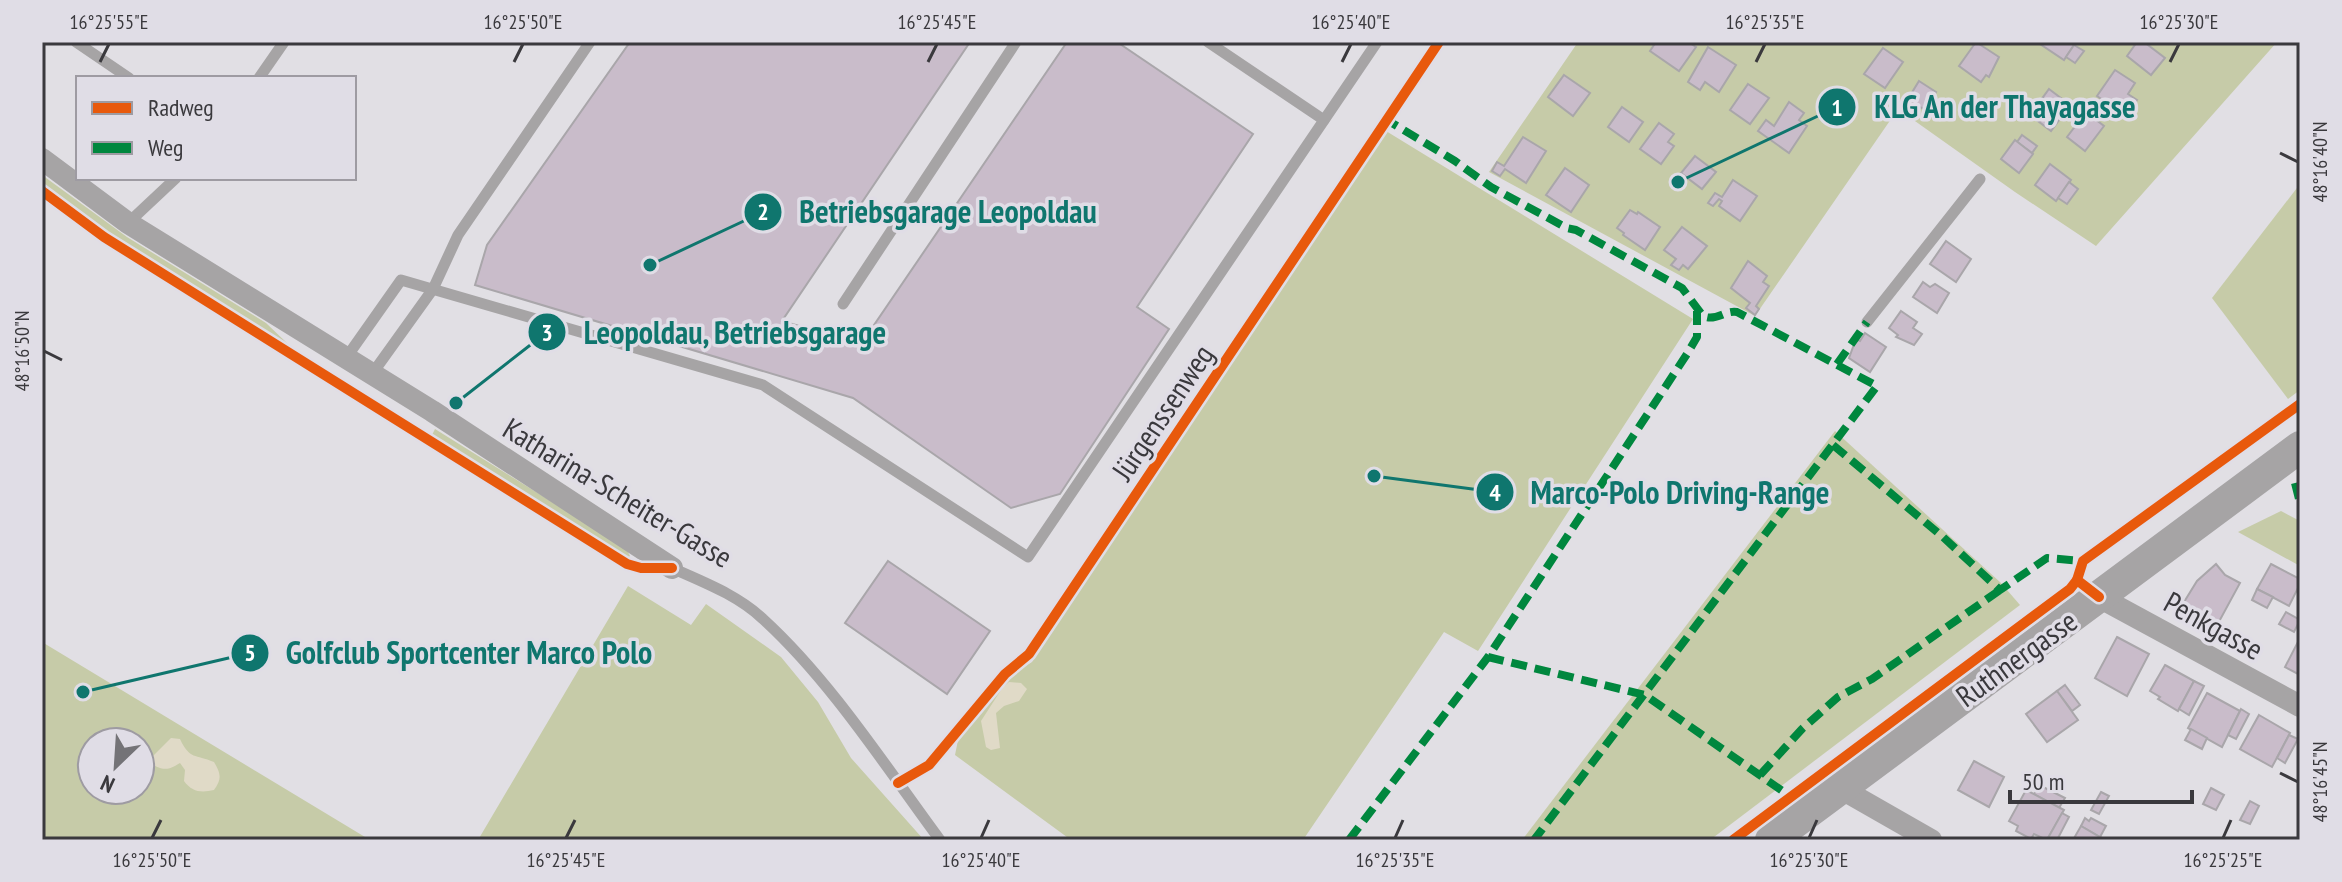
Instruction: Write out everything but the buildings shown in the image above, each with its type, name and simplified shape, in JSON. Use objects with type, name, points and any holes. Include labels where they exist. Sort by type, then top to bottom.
[{"type":"street","name":"Katharina-Scheiter-Gasse","points":[[42,159],[128,223],[372,374],[672,568]]},
{"type":"street","name":"Ruthnergasse","points":[[1771,840],[2300,447]]},
{"type":"street","name":"Penkgasse","points":[[2099,597],[2300,706]]},
{"type":"street","points":[[1840,788],[1931,840]]},
{"type":"lane","points":[[76,42],[126,76]]},
{"type":"lane","points":[[260,76],[284,42]]},
{"type":"lane","points":[[372,374],[433,289],[458,235],[590,42]]},
{"type":"lane","points":[[843,304],[1016,42]]},
{"type":"lane","points":[[1208,42],[1324,120]]},
{"type":"lane","points":[[346,358],[401,280],[763,385],[1028,557],[1377,42]]},
{"type":"lane","points":[[1867,322],[1980,179]]},
{"type":"lane","points":[[128,223],[174,180]]},
{"type":"lane","name":"Katharina-Scheiter-Gasse","points":[[672,568],[723,591],[762,617],[818,677],[940,840]]},
{"type":"green space","points":[[1578,42],[2277,42],[2096,246],[1898,109],[1755,316],[1489,172]]},
{"type":"green space","points":[[1386,131],[1693,319],[1478,651],[1444,632],[1303,840],[1071,840],[955,755],[958,740],[1006,678],[1032,662]]},
{"type":"green space","points":[[42,175],[127,237],[266,323],[288,344],[286,346],[114,240],[42,185]]},
{"type":"green space","points":[[2300,184],[2300,390],[2288,399],[2212,298]]},
{"type":"green space","points":[[435,429],[626,548],[630,556],[626,559],[431,437]]},
{"type":"green space","points":[[1835,431],[2001,583],[2020,605],[1710,840],[1522,840]]},
{"type":"green space","points":[[2281,511],[2300,521],[2300,566],[2238,532]]},
{"type":"green space","points":[[628,586],[691,625],[706,604],[781,657],[818,702],[851,758],[924,840],[478,840]]},
{"type":"green space","points":[[42,642],[370,840],[42,840]]},
{"type":"sand","points":[[1009,682],[1021,683],[1027,689],[1019,701],[1004,706],[996,713],[1000,748],[991,750],[986,747],[981,721]]},
{"type":"sand","points":[[171,738],[180,739],[194,755],[214,762],[220,776],[218,783],[214,790],[194,789],[184,781],[185,770],[180,763],[168,769],[156,766],[156,753]]},
{"type":"marked path","points":[[1390,113],[1392,123],[1491,187],[1682,288],[1703,316],[1712,318],[1737,312],[1877,386],[1534,840]]},
{"type":"marked path","points":[[1349,840],[1488,657],[1687,354],[1697,337],[1697,311]]},
{"type":"marked path","points":[[1837,364],[1867,322]]},
{"type":"marked path","points":[[1833,445],[1943,537],[2000,590],[2047,558],[2083,561]]},
{"type":"marked path","points":[[2295,483],[2300,503]]},
{"type":"marked path","points":[[1760,775],[1802,729],[1838,697],[1872,679],[2000,590]]},
{"type":"marked path","points":[[1488,657],[1645,695],[1791,797]]},
{"type":"cycle path","name":"Jürgenssenweg","points":[[898,783],[929,765],[1005,674],[1029,654],[1439,42]]},
{"type":"cycle path","points":[[42,191],[104,237],[627,564],[641,568],[672,568]]},
{"type":"cycle path","points":[[2099,597],[2077,580],[2083,561],[2300,404]]},
{"type":"cycle path","points":[[1733,840],[2070,589],[2077,580]]},
{"type":"place","name":"KLG An der Thayagasse","points":[[1678,182]]},
{"type":"place","name":"Betriebsgarage Leopoldau","points":[[650,265]]},
{"type":"place","name":"Leopoldau, Betriebsgarage","points":[[456,403]]},
{"type":"place","name":"Marco-Polo Driving-Range","points":[[1374,476]]},
{"type":"place","name":"Golfclub Sportcenter Marco Polo","points":[[83,692]]}]
